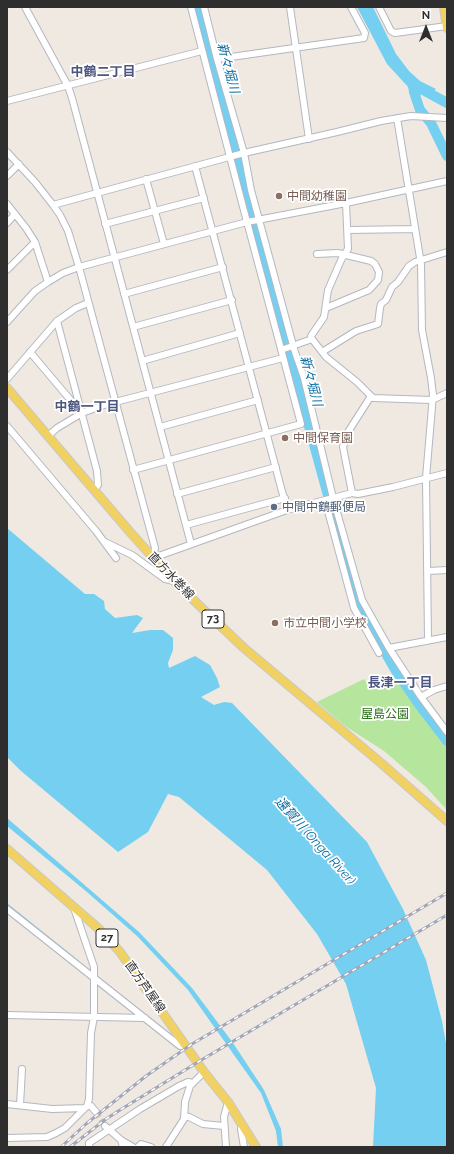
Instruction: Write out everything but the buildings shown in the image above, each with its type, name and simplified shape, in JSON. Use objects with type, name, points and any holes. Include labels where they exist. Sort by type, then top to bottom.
[{"type":"main road","points":[[444,7],[447,27]]},
{"type":"main road","name":"直方水巻線","points":[[7,388],[174,581],[244,648],[381,763],[447,821]]},
{"type":"main road","name":"直方芦屋線","points":[[7,850],[93,924],[120,952],[204,1072],[228,1102],[256,1147]]},
{"type":"street","points":[[26,7],[68,86],[191,544]]},
{"type":"street","points":[[133,470],[301,424],[191,7]]},
{"type":"street","points":[[204,7],[292,347],[304,378],[329,499],[354,608],[379,653]]},
{"type":"street","points":[[290,7],[309,139]]},
{"type":"street","points":[[217,59],[364,38],[365,33],[351,7]]},
{"type":"street","points":[[379,7],[391,31],[396,33],[447,27]]},
{"type":"street","points":[[7,101],[202,51]]},
{"type":"street","points":[[53,205],[231,156],[309,139],[381,120],[411,116],[447,118]]},
{"type":"street","points":[[398,118],[421,264],[422,330],[431,378],[432,400],[426,478],[428,639]]},
{"type":"street","points":[[7,152],[53,205],[68,231],[155,548],[153,558]]},
{"type":"street","points":[[7,176],[19,164]]},
{"type":"street","points":[[195,166],[287,510]]},
{"type":"street","points":[[146,179],[164,244]]},
{"type":"street","points":[[7,322],[35,292],[48,282],[63,273],[79,267],[258,219],[346,203],[447,181]]},
{"type":"street","points":[[105,224],[204,198]]},
{"type":"street","points":[[346,203],[348,249],[344,254],[328,290],[324,317],[311,336],[312,339],[331,362],[357,382],[371,396],[402,400],[432,400],[447,393]]},
{"type":"street","points":[[7,204],[35,242],[48,282]]},
{"type":"street","points":[[7,222],[15,214]]},
{"type":"street","points":[[348,230],[415,229]]},
{"type":"street","points":[[7,270],[35,242]]},
{"type":"street","points":[[322,352],[356,332],[378,324],[381,304],[386,300],[392,287],[398,282],[409,266],[447,252]]},
{"type":"street","points":[[317,254],[344,254],[371,261],[378,268],[379,277],[369,290],[326,308]]},
{"type":"street","points":[[124,294],[223,267]]},
{"type":"street","points":[[133,327],[232,300]]},
{"type":"street","points":[[7,379],[57,321],[76,308],[88,303]]},
{"type":"street","points":[[57,321],[99,478],[98,485],[94,490]]},
{"type":"street","points":[[142,360],[240,333]]},
{"type":"street","points":[[282,350],[312,339]]},
{"type":"street","points":[[30,352],[73,403],[80,406]]},
{"type":"street","points":[[48,436],[57,428],[82,413],[283,358]]},
{"type":"street","points":[[352,493],[342,447],[348,432],[371,396]]},
{"type":"street","points":[[160,427],[258,400]]},
{"type":"street","points":[[7,426],[104,541],[116,558]]},
{"type":"street","points":[[177,494],[276,467]]},
{"type":"street","points":[[153,558],[287,510],[352,493],[365,492],[447,473]]},
{"type":"street","points":[[186,525],[285,498]]},
{"type":"street","points":[[329,499],[362,600],[389,648],[421,697],[447,732]]},
{"type":"street","points":[[104,541],[132,555],[165,579],[174,581]]},
{"type":"street","points":[[428,571],[447,570]]},
{"type":"street","points":[[389,648],[428,639],[447,637]]},
{"type":"street","points":[[421,697],[434,690],[447,686]]},
{"type":"street","points":[[7,1138],[47,1136],[56,1133],[64,1128],[86,1107],[89,1099],[91,1034],[94,1017],[94,967],[74,908]]},
{"type":"street","points":[[7,909],[180,1046],[186,1046]]},
{"type":"street","points":[[82,933],[84,928],[93,924]]},
{"type":"street","points":[[7,1015],[144,1018]]},
{"type":"street","points":[[20,1105],[22,1069]]},
{"type":"street","points":[[166,1147],[184,1119],[187,1093],[190,1086],[204,1072]]},
{"type":"street","points":[[89,1147],[89,1143],[107,1128],[179,1086],[188,1082],[194,1083]]},
{"type":"street","points":[[226,1147],[224,1117],[228,1102]]},
{"type":"street","points":[[7,1104],[52,1109],[91,1106],[96,1112]]},
{"type":"street","points":[[184,1116],[203,1124],[224,1126]]},
{"type":"street","points":[[107,1128],[122,1144],[133,1147]]},
{"type":"street","points":[[241,1129],[244,1147]]},
{"type":"street","points":[[138,1147],[141,1144],[151,1147]]},
{"type":"green space","name":"屋島公園","points":[[364,679],[370,686],[395,679],[447,743],[447,810],[426,787],[384,751],[345,726],[317,702]]},
{"type":"water","points":[[357,7],[373,7],[396,54],[409,71],[420,81],[436,89],[428,96],[422,92],[420,96],[410,89],[387,64]]},
{"type":"water","name":"遠賀川 (Onga River)","points":[[7,528],[85,594],[94,594],[104,601],[105,609],[115,618],[137,615],[143,618],[132,633],[150,630],[163,630],[173,638],[173,650],[168,663],[169,668],[195,656],[210,665],[220,687],[201,697],[214,705],[224,702],[232,703],[367,842],[403,909],[426,960],[442,1021],[447,1049],[447,1147],[373,1147],[376,1088],[346,984],[317,934],[267,870],[179,797],[168,794],[148,832],[118,852],[21,771],[7,757]]},
{"type":"water","points":[[7,818],[139,932],[192,988],[233,1043],[264,1090],[281,1129],[283,1147],[278,1147],[276,1131],[261,1093],[188,990],[137,936],[87,892],[7,826]]},
{"type":"waterway","name":"新々堀川","points":[[198,7],[281,324],[358,605],[396,671],[447,741]]},
{"type":"waterway","points":[[413,85],[420,110],[431,123],[447,156]]},
{"type":"waterway","points":[[418,87],[447,103]]},
{"type":"waterway","points":[[7,904],[78,961]]},
{"type":"waterway","points":[[120,995],[177,1040]]},
{"type":"tunnel","points":[[96,1112],[105,1126]]},
{"type":"railway","points":[[61,1147],[86,1124],[146,1076],[192,1044],[447,893]]},
{"type":"railway","points":[[70,1147],[120,1110],[203,1059],[447,915]]},
{"type":"place","name":"中間幼稚園","points":[[279,196]]},
{"type":"place","name":"中間保育園","points":[[285,438]]},
{"type":"place","name":"中間中鶴郵便局","points":[[274,507]]},
{"type":"place","name":"市立中間小学校","points":[[275,623]]},
{"type":"district","name":"中鶴二丁目","points":[[103,72]]},
{"type":"district","name":"中鶴一丁目","points":[[87,407]]},
{"type":"district","name":"長津一丁目","points":[[400,683]]}]
